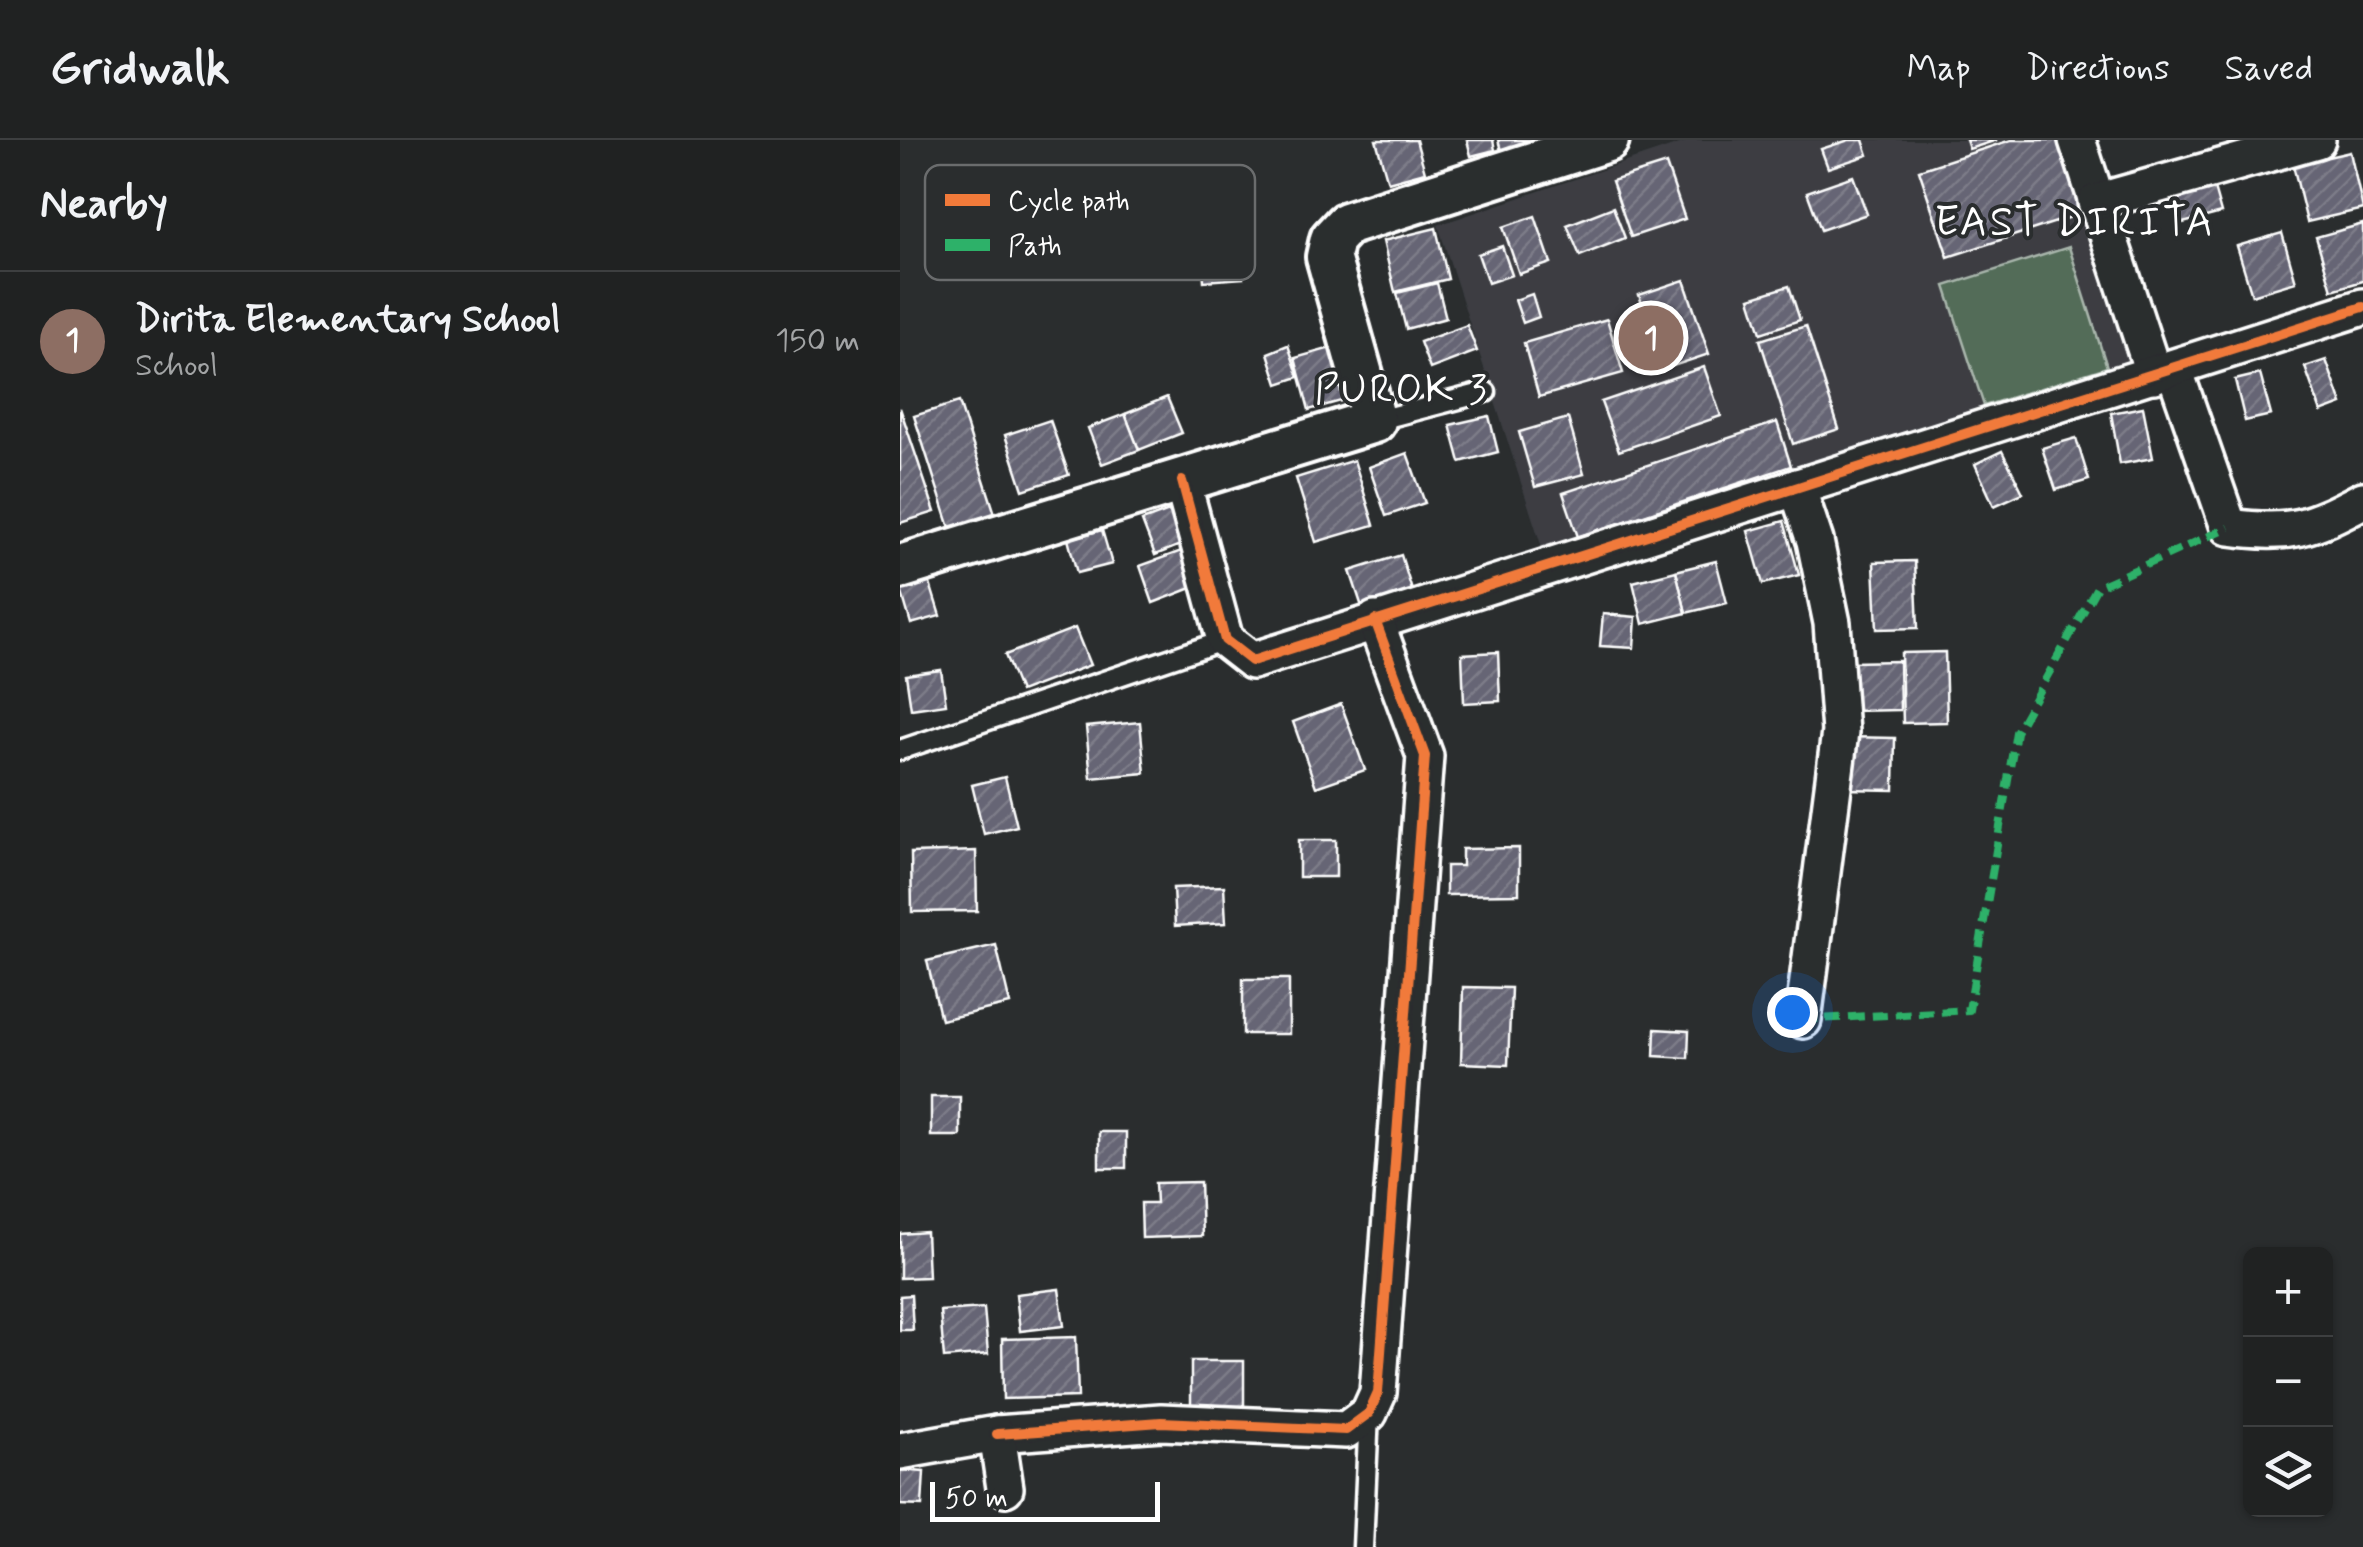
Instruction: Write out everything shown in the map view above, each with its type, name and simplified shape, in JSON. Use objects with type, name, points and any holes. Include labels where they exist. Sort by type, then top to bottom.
[{"type":"street","points":[[900,567],[1374,421],[1328,257],[1332,240],[1346,224],[1607,140]]},
{"type":"street","points":[[2077,140],[2096,202],[2229,527],[2266,532],[2296,530],[2363,500]]},
{"type":"street","points":[[2096,202],[2317,140]]},
{"type":"street","points":[[1182,481],[1225,640],[1238,654],[1252,661],[2363,308]]},
{"type":"street","points":[[1797,487],[1815,542],[1832,624],[1840,732],[1803,1020]]},
{"type":"street","points":[[900,1451],[998,1434],[1161,1422],[1346,1430],[1369,1413],[1378,1393],[1424,756],[1375,620]]},
{"type":"street","points":[[998,1434],[1005,1488]]},
{"type":"lane","points":[[1374,421],[1486,392]]},
{"type":"lane","points":[[900,750],[1225,640]]},
{"type":"lane","points":[[1364,1547],[1369,1413]]},
{"type":"shaded area","points":[[1691,140],[2064,140],[2137,363],[1544,554],[1438,225]]},
{"type":"green space","points":[[2069,247],[2107,367],[1984,406],[1945,286]]},
{"type":"building","points":[[1376,140],[1416,140],[1425,172],[1388,182]]},
{"type":"building","points":[[1467,140],[1493,140],[1495,150],[1471,156]]},
{"type":"building","points":[[1498,140],[1549,140],[1502,154]]},
{"type":"building","points":[[1863,140],[1868,155],[1828,168],[1821,149]]},
{"type":"building","points":[[1966,140],[1997,140],[1969,149]]},
{"type":"building","points":[[2011,140],[2057,140],[2081,214],[1948,257],[1919,170]]},
{"type":"building","points":[[2350,152],[2363,209],[2307,222],[2293,165]]},
{"type":"building","points":[[1666,164],[1685,219],[1631,237],[1612,181]]},
{"type":"building","points":[[1853,176],[1867,214],[1821,230],[1807,192]]},
{"type":"building","points":[[2212,181],[2221,213],[2179,224],[2171,192]]},
{"type":"building","points":[[1613,207],[1625,238],[1580,256],[1567,225]]},
{"type":"building","points":[[1535,216],[1551,263],[1519,274],[1503,227]]},
{"type":"building","points":[[2363,224],[2363,281],[2332,290],[2316,237]]},
{"type":"building","points":[[1436,228],[1448,279],[1395,292],[1383,241]]},
{"type":"building","points":[[2282,233],[2296,282],[2252,295],[2237,246]]},
{"type":"building","points":[[1502,246],[1512,275],[1488,283],[1478,254]]},
{"type":"building","points":[[1684,280],[1709,354],[1664,369],[1639,295]]},
{"type":"building","points":[[1437,283],[1446,318],[1406,329],[1397,293]]},
{"type":"building","points":[[1789,286],[1800,320],[1761,333],[1750,298]]},
{"type":"building","points":[[1532,294],[1539,317],[1523,323],[1515,300]]},
{"type":"building","points":[[1607,319],[1623,373],[1539,397],[1524,343]]},
{"type":"building","points":[[1467,325],[1477,351],[1430,369],[1420,342]]},
{"type":"building","points":[[1806,326],[1839,429],[1793,444],[1760,340]]},
{"type":"building","points":[[1288,345],[1299,377],[1278,384],[1268,353]]},
{"type":"building","points":[[1331,348],[1345,400],[1309,410],[1295,358]]},
{"type":"building","points":[[2326,360],[2342,404],[2321,412],[2305,367]]},
{"type":"building","points":[[1704,367],[1721,416],[1619,451],[1601,402]]},
{"type":"building","points":[[2260,374],[2271,415],[2245,421],[2235,380]]},
{"type":"building","points":[[1167,397],[1182,433],[1139,450],[1125,414]]},
{"type":"building","points":[[959,402],[996,517],[951,531],[914,416]]},
{"type":"building","points":[[2143,407],[2153,458],[2120,464],[2111,413]]},
{"type":"building","points":[[900,408],[935,512],[900,523]]},
{"type":"building","points":[[1125,414],[1139,450],[1102,464],[1088,428]]},
{"type":"building","points":[[1489,416],[1498,452],[1460,462],[1450,425]]},
{"type":"building","points":[[1568,418],[1584,474],[1535,487],[1519,432]]},
{"type":"building","points":[[1050,420],[1069,475],[1023,490],[1005,435]]},
{"type":"building","points":[[1777,422],[1791,466],[1578,537],[1563,493]]},
{"type":"building","points":[[2076,438],[2089,480],[2056,490],[2042,448]]},
{"type":"building","points":[[2002,451],[2023,493],[1994,506],[1975,464]]},
{"type":"building","points":[[1407,453],[1425,503],[1386,516],[1369,467]]},
{"type":"building","points":[[1354,460],[1374,525],[1316,542],[1296,478]]},
{"type":"building","points":[[1180,507],[1193,540],[1155,555],[1142,521]]},
{"type":"building","points":[[1784,521],[1799,575],[1763,584],[1748,531]]},
{"type":"building","points":[[1102,530],[1112,564],[1077,573],[1068,539]]},
{"type":"building","points":[[1184,550],[1197,586],[1153,603],[1140,566]]},
{"type":"building","points":[[1401,555],[1414,597],[1364,613],[1350,571]]},
{"type":"building","points":[[1716,561],[1727,603],[1686,613],[1676,571]]},
{"type":"building","points":[[1915,561],[1918,628],[1877,629],[1874,562]]},
{"type":"building","points":[[1676,571],[1686,613],[1643,624],[1633,582]]},
{"type":"building","points":[[928,577],[940,616],[911,624],[900,586]]},
{"type":"building","points":[[1603,614],[1636,617],[1634,648],[1600,646]]},
{"type":"building","points":[[1075,628],[1090,665],[1020,692],[1005,655]]},
{"type":"building","points":[[1498,652],[1500,701],[1464,703],[1462,654]]},
{"type":"building","points":[[1945,652],[1947,722],[1903,723],[1901,653]]},
{"type":"building","points":[[1899,661],[1900,710],[1852,711],[1851,662]]},
{"type":"building","points":[[941,670],[946,704],[911,709],[906,675]]},
{"type":"building","points":[[1341,704],[1365,770],[1316,787],[1293,722]]},
{"type":"building","points":[[1140,722],[1145,773],[1091,778],[1086,727]]},
{"type":"building","points":[[1844,737],[1895,738],[1894,790],[1843,789]]},
{"type":"building","points":[[1005,777],[1017,826],[984,834],[972,785]]},
{"type":"building","points":[[1299,840],[1336,840],[1336,877],[1299,877]]},
{"type":"building","points":[[1519,848],[1519,894],[1446,895],[1446,866],[1462,866],[1462,849]]},
{"type":"building","points":[[976,851],[977,911],[912,912],[911,853]]},
{"type":"building","points":[[1224,886],[1226,923],[1175,926],[1173,888]]},
{"type":"building","points":[[996,945],[1010,1004],[941,1020],[927,961]]},
{"type":"building","points":[[1243,979],[1289,979],[1289,1034],[1243,1034]]},
{"type":"building","points":[[1463,987],[1511,988],[1508,1065],[1461,1063]]},
{"type":"building","points":[[1655,1029],[1689,1031],[1688,1058],[1654,1056]]},
{"type":"building","points":[[931,1097],[960,1097],[960,1136],[931,1136]]},
{"type":"building","points":[[1099,1132],[1126,1132],[1126,1168],[1099,1168]]},
{"type":"building","points":[[1200,1182],[1202,1236],[1142,1238],[1141,1203],[1156,1203],[1155,1183]]},
{"type":"building","points":[[926,1232],[928,1277],[900,1278],[900,1234]]},
{"type":"building","points":[[1059,1289],[1064,1326],[1020,1331],[1016,1294]]},
{"type":"building","points":[[911,1295],[913,1330],[900,1330],[900,1296]]},
{"type":"building","points":[[984,1308],[988,1354],[944,1358],[940,1311]]},
{"type":"building","points":[[1076,1337],[1078,1397],[1003,1399],[1002,1339]]},
{"type":"building","points":[[1191,1361],[1244,1361],[1244,1409],[1191,1409]]},
{"type":"building","points":[[900,1470],[924,1472],[922,1506],[900,1505]]},
{"type":"marked path","points":[[1803,1020],[1969,1010],[2016,732],[2097,587],[2229,527]]},
{"type":"cycle path","points":[[1182,481],[1225,640],[1252,661],[2363,307]]},
{"type":"cycle path","points":[[997,1434],[1161,1422],[1346,1430],[1369,1413],[1378,1393],[1425,756],[1375,620]]},
{"type":"place","name":"Dirita Elementary School","points":[[1651,338]]},
{"type":"district","name":"EAST DIRITA","points":[[2075,223]]},
{"type":"district","name":"PUROK 3","points":[[1402,391]]}]
